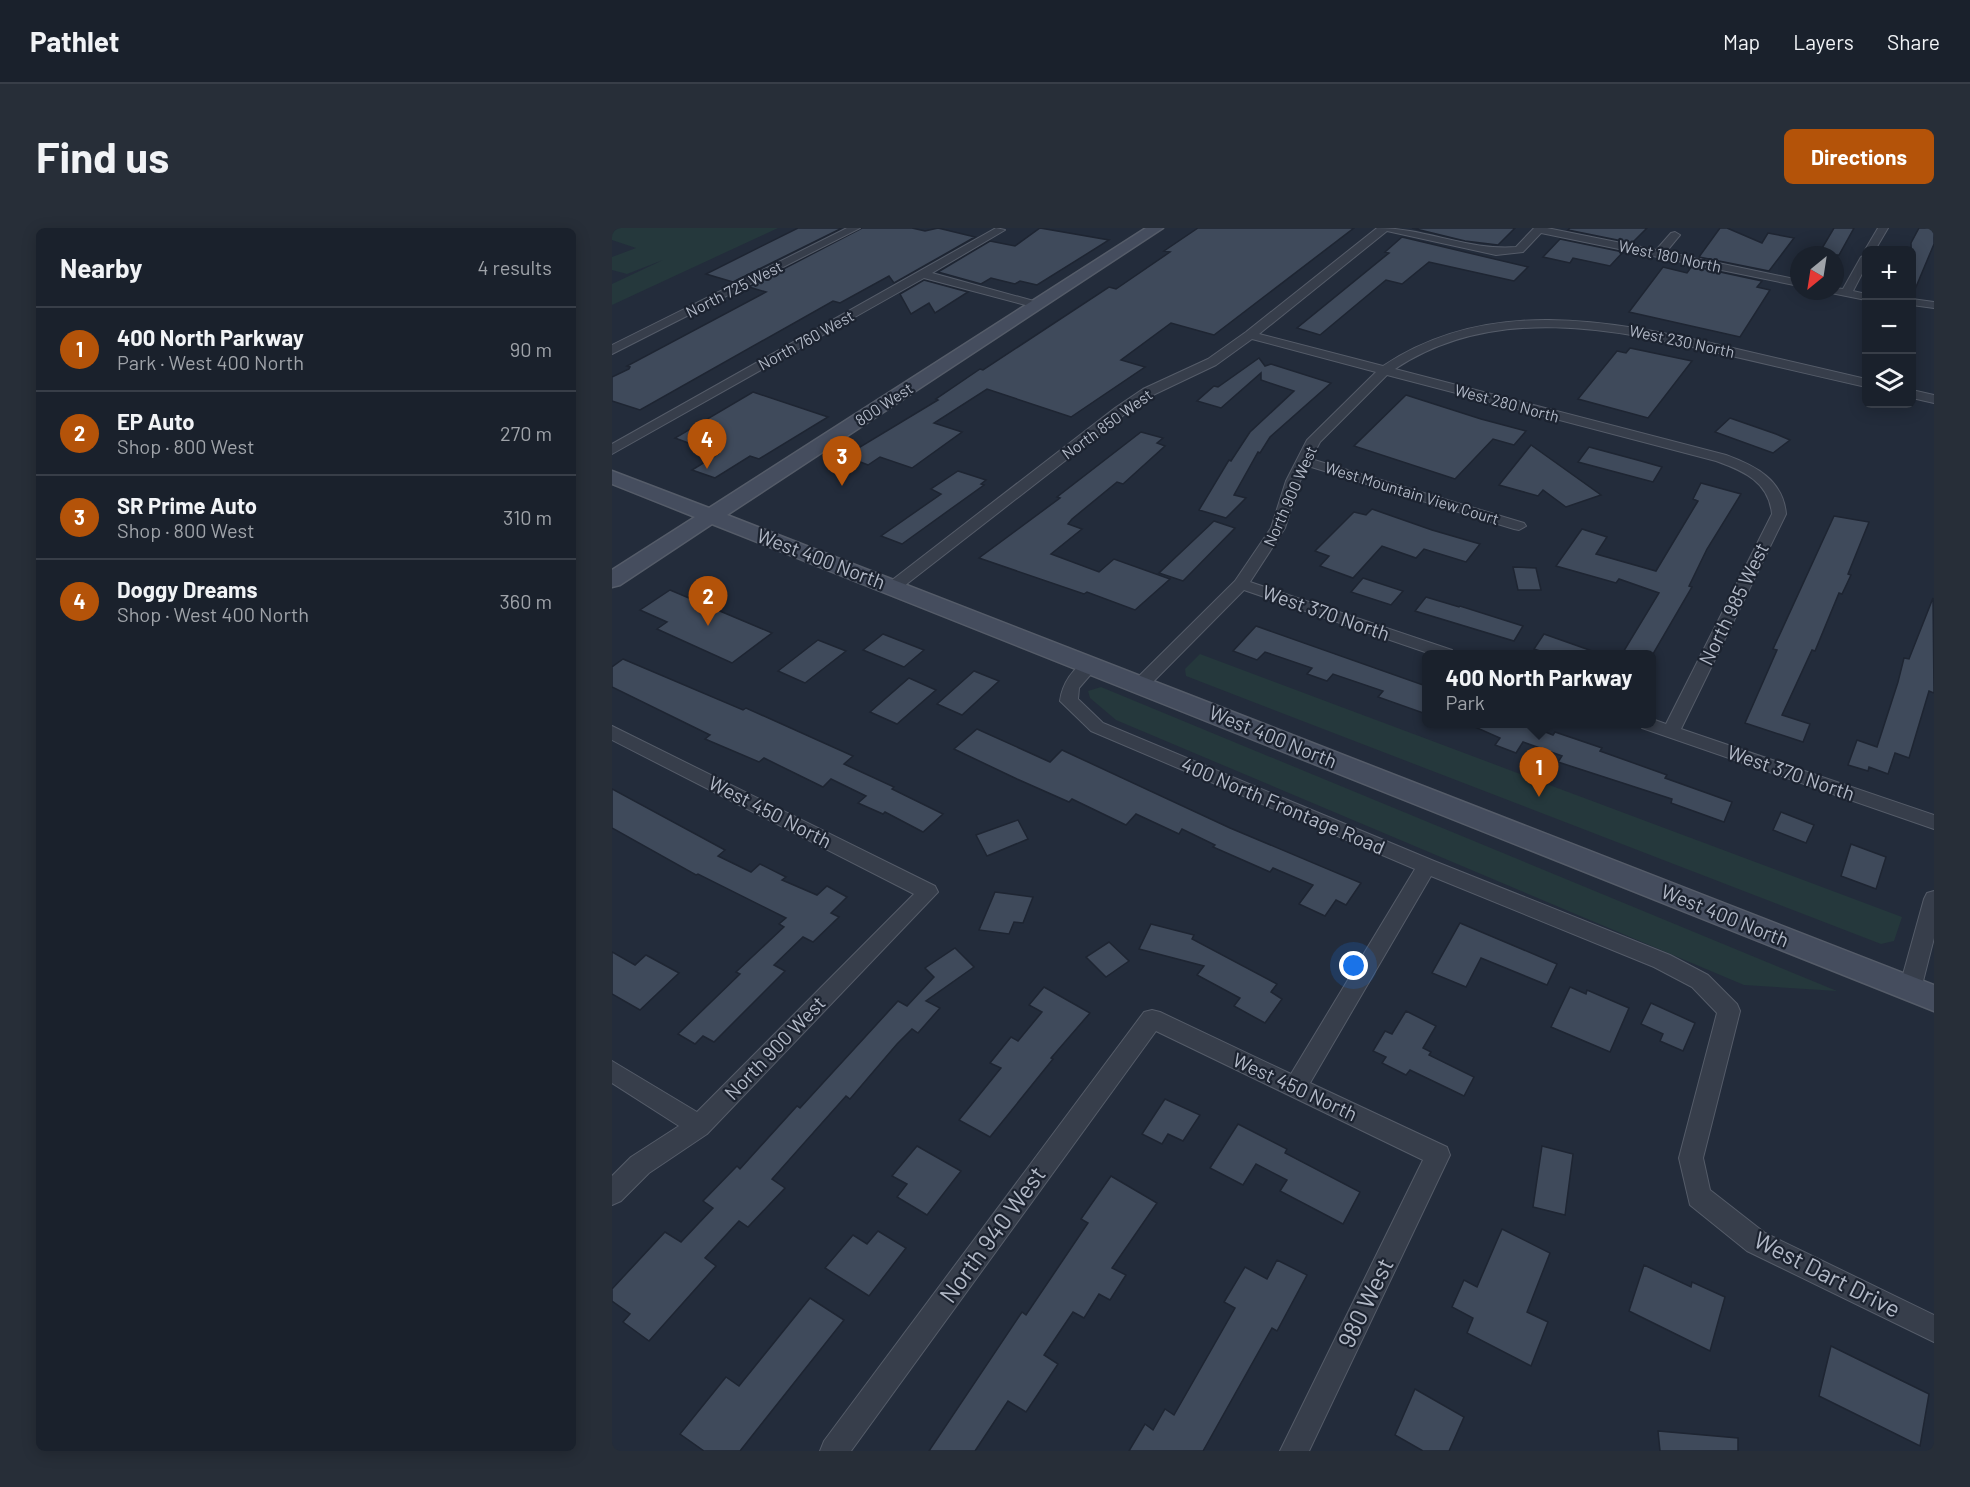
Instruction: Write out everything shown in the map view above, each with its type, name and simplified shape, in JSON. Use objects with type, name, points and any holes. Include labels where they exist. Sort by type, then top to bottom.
[{"type":"main road","name":"800 West","points":[[612,580],[1156,228]]},
{"type":"main road","name":"West 400 North","points":[[612,477],[1934,998]]},
{"type":"street","name":"North 725 West","points":[[612,350],[855,228]]},
{"type":"street","name":"North 850 West","points":[[893,586],[1120,411],[1148,392],[1212,362],[1250,335],[1384,228]]},
{"type":"street","points":[[1389,228],[1496,252],[1519,250],[1541,229]]},
{"type":"street","points":[[1872,246],[1883,228]]},
{"type":"street","name":"North 760 West","points":[[612,450],[923,274],[996,229]]},
{"type":"street","name":"West 180 North","points":[[1541,229],[1790,281]]},
{"type":"street","points":[[1659,254],[1675,235]]},
{"type":"street","points":[[1844,287],[1862,262]]},
{"type":"street","points":[[923,274],[1037,305]]},
{"type":"street","points":[[1844,293],[1862,296]]},
{"type":"street","points":[[1916,303],[1934,305]]},
{"type":"street","name":"West 230 North","points":[[1495,327],[1563,322],[1617,327],[1862,382]]},
{"type":"street","name":"North 900 West","points":[[1141,684],[1240,584],[1261,557],[1278,528],[1293,481],[1314,440],[1385,370],[1403,358],[1435,342],[1495,327]]},
{"type":"street","name":"West 280 North","points":[[1250,335],[1721,458],[1749,469],[1762,478]]},
{"type":"street","points":[[1916,395],[1934,399]]},
{"type":"street","name":"West Mountain View Court","points":[[1305,461],[1519,526]]},
{"type":"street","name":"North 985 West","points":[[1671,731],[1779,514],[1779,502],[1775,492],[1762,478]]},
{"type":"street","name":"West 370 North","points":[[1240,584],[1434,650]]},
{"type":"street","name":"400 North Frontage Road","points":[[1090,666],[1070,687],[1069,701],[1097,727],[1427,866],[1546,913]]},
{"type":"street","name":"West 370 North","points":[[1656,726],[1934,822]]},
{"type":"street","name":"West 450 North","points":[[612,732],[928,892]]},
{"type":"street","points":[[1296,1086],[1427,866]]},
{"type":"street","name":"North 900 West","points":[[612,1193],[640,1165],[699,1126],[928,892]]},
{"type":"street","points":[[1910,989],[1934,899]]},
{"type":"street","name":"West Dart Drive","points":[[1546,913],[1700,981],[1729,1011],[1691,1158],[1700,1197],[1756,1242],[1934,1329]]},
{"type":"street","name":"West 450 North","points":[[1152,1019],[1438,1155]]},
{"type":"street","name":"North 940 West","points":[[834,1451],[1152,1019]]},
{"type":"street","points":[[612,1071],[699,1126]]},
{"type":"street","name":"980 West","points":[[1294,1451],[1438,1155]]},
{"type":"green space","points":[[612,228],[778,228],[612,305],[612,284],[663,260],[627,274],[612,270],[612,257],[636,248],[612,240]]},
{"type":"green space","points":[[1200,654],[1902,917],[1894,941],[1881,944],[1186,676],[1185,669]]},
{"type":"green space","points":[[1101,687],[1837,991],[1744,985],[1116,720],[1090,698],[1088,691]]},
{"type":"building","points":[[798,228],[842,228],[733,282],[706,274]]},
{"type":"building","points":[[862,228],[912,228],[925,231],[938,228],[975,237],[894,283],[889,276],[840,303],[833,301],[640,410],[612,401],[612,377],[629,369],[630,367],[627,366],[766,292],[749,287]]},
{"type":"building","points":[[1040,228],[1109,240],[1037,285],[1020,281],[1015,284],[991,278],[981,284],[938,272],[990,241],[1015,246]]},
{"type":"building","points":[[1198,228],[1354,228],[1214,335],[1171,323],[1121,360],[1145,367],[1071,417],[987,389],[934,423],[962,432],[912,468],[880,457],[868,465],[845,456],[938,400],[936,399],[980,369],[983,370],[1109,287],[1116,289],[1170,252],[1164,251]]},
{"type":"building","points":[[1412,228],[1515,228],[1498,245],[1465,241]]},
{"type":"building","points":[[1570,228],[1647,228],[1632,243],[1568,230]]},
{"type":"building","points":[[1720,228],[1727,228],[1762,243],[1768,233],[1794,238],[1769,271],[1699,257]]},
{"type":"building","points":[[1834,228],[1854,228],[1844,246],[1823,246]]},
{"type":"building","points":[[1919,228],[1934,228],[1934,244],[1916,287],[1916,246],[1911,246]]},
{"type":"building","points":[[1402,237],[1528,267],[1514,281],[1429,262],[1402,284],[1386,280],[1320,335],[1297,328],[1389,253],[1385,252]]},
{"type":"building","points":[[1560,239],[1623,252],[1610,266],[1573,258],[1570,263],[1543,257]]},
{"type":"building","points":[[1692,266],[1762,281],[1757,287],[1770,290],[1740,337],[1629,312],[1663,267],[1687,273]]},
{"type":"building","points":[[924,280],[968,292],[935,313],[929,303],[911,314],[900,294]]},
{"type":"building","points":[[1630,348],[1692,361],[1648,418],[1578,399],[1617,351],[1626,353]]},
{"type":"building","points":[[1259,358],[1265,366],[1271,364],[1331,383],[1270,437],[1260,453],[1258,452],[1234,495],[1246,498],[1226,518],[1199,510],[1229,460],[1231,461],[1250,432],[1294,391],[1261,380],[1261,373],[1221,408],[1197,401],[1214,386],[1218,387]]},
{"type":"building","points":[[753,392],[828,417],[759,459],[750,456],[715,478],[692,470],[718,454],[675,438]]},
{"type":"building","points":[[1406,395],[1526,431],[1514,445],[1493,439],[1455,479],[1354,446]]},
{"type":"building","points":[[1730,418],[1790,440],[1773,453],[1715,432]]},
{"type":"building","points":[[1141,432],[1163,438],[1157,443],[1165,446],[1123,484],[1117,482],[1072,519],[1068,524],[1082,529],[1051,554],[1099,572],[1114,559],[1170,579],[1135,610],[1087,592],[1084,594],[979,558],[1060,498],[1057,497]]},
{"type":"building","points":[[1531,445],[1601,495],[1566,507],[1543,490],[1538,496],[1499,485]]},
{"type":"building","points":[[1589,447],[1662,467],[1653,482],[1578,462]]},
{"type":"building","points":[[958,471],[986,480],[981,484],[984,485],[902,544],[881,536],[941,494],[931,489]]},
{"type":"building","points":[[1701,483],[1741,494],[1707,549],[1689,586],[1692,587],[1655,650],[1624,650],[1659,593],[1619,579],[1616,583],[1556,566],[1582,529],[1607,537],[1596,554],[1656,571],[1698,501],[1693,499]]},
{"type":"building","points":[[1372,509],[1480,544],[1466,562],[1424,549],[1416,558],[1382,546],[1353,578],[1320,566],[1329,556],[1315,551],[1354,512],[1366,515]]},
{"type":"building","points":[[1834,516],[1869,522],[1848,574],[1851,575],[1842,594],[1839,593],[1815,651],[1812,650],[1782,715],[1810,724],[1803,742],[1745,723],[1777,650],[1773,649]]},
{"type":"building","points":[[1214,521],[1235,528],[1183,581],[1159,573]]},
{"type":"building","points":[[1513,567],[1536,568],[1541,590],[1518,590]]},
{"type":"building","points":[[1363,578],[1403,591],[1391,605],[1351,592]]},
{"type":"building","points":[[670,590],[772,633],[732,663],[657,629],[667,622],[640,610]]},
{"type":"building","points":[[1426,597],[1523,626],[1514,641],[1415,611]]},
{"type":"building","points":[[1933,598],[1934,693],[1929,691],[1909,758],[1895,753],[1888,774],[1869,767],[1868,771],[1848,765],[1857,740],[1877,747],[1904,658],[1909,659]]},
{"type":"building","points":[[1256,626],[1422,685],[1422,713],[1378,697],[1383,691],[1333,674],[1327,681],[1307,674],[1312,668],[1265,652],[1257,660],[1233,651]]},
{"type":"building","points":[[883,634],[924,650],[904,667],[863,650]]},
{"type":"building","points":[[1544,634],[1589,650],[1537,650],[1534,649]]},
{"type":"building","points":[[818,640],[846,651],[805,683],[778,671]]},
{"type":"building","points":[[623,659],[743,710],[746,708],[853,756],[844,764],[894,787],[892,789],[943,814],[923,832],[885,812],[883,814],[858,803],[866,796],[831,779],[823,787],[764,758],[759,762],[705,739],[710,735],[612,687],[612,667]]},
{"type":"building","points":[[974,671],[999,681],[962,715],[937,704]]},
{"type":"building","points":[[909,678],[936,690],[897,724],[870,712]]},
{"type":"building","points":[[1477,728],[1536,728],[1553,735],[1555,732],[1602,748],[1600,751],[1732,802],[1724,822],[1671,803],[1672,799],[1558,762],[1562,756],[1523,742],[1516,753],[1495,745],[1500,738]]},
{"type":"building","points":[[977,729],[1050,762],[1062,750],[1230,828],[1361,883],[1346,905],[1336,900],[1325,916],[1299,904],[1313,885],[1273,868],[1270,872],[1213,847],[1215,845],[1182,829],[1179,834],[1136,814],[1126,825],[1072,799],[1069,802],[954,749]]},
{"type":"building","points":[[612,789],[725,850],[718,856],[751,872],[760,864],[786,877],[782,880],[817,895],[827,886],[847,897],[831,913],[839,917],[813,942],[803,937],[774,965],[785,971],[714,1042],[703,1036],[695,1044],[678,1034],[740,974],[736,972],[784,927],[779,924],[786,918],[696,875],[612,828]]},
{"type":"building","points":[[1781,812],[1814,825],[1806,843],[1773,830]]},
{"type":"building","points":[[1018,820],[1028,839],[987,856],[976,835]]},
{"type":"building","points":[[1851,844],[1886,857],[1876,889],[1841,876]]},
{"type":"building","points":[[995,892],[1033,897],[1023,923],[1014,922],[1009,934],[979,930]]},
{"type":"building","points":[[1460,923],[1557,964],[1547,985],[1481,958],[1466,987],[1432,973]]},
{"type":"building","points":[[1151,924],[1194,935],[1192,939],[1277,984],[1271,992],[1282,999],[1265,1023],[1234,1006],[1240,998],[1197,975],[1204,966],[1139,949]]},
{"type":"building","points":[[1109,942],[1129,961],[1106,977],[1086,957]]},
{"type":"building","points":[[955,948],[974,967],[926,1001],[940,1008],[918,1033],[912,1029],[897,1044],[850,1099],[846,1096],[772,1179],[785,1188],[748,1227],[739,1221],[705,1258],[716,1266],[649,1341],[623,1322],[630,1314],[612,1301],[612,1289],[665,1232],[681,1242],[713,1208],[703,1201],[737,1166],[740,1169],[797,1106],[800,1108],[898,1001],[907,1006],[934,977],[925,968]]},
{"type":"building","points":[[612,952],[635,965],[646,955],[679,973],[640,1010],[612,994]]},
{"type":"building","points":[[1044,987],[1090,1013],[1051,1058],[1053,1059],[990,1137],[959,1120],[1001,1068],[990,1063],[1011,1037],[1018,1041],[1042,1012],[1029,1005]]},
{"type":"building","points":[[1570,987],[1586,994],[1587,990],[1629,1008],[1610,1052],[1551,1027]]},
{"type":"building","points":[[1651,1003],[1695,1023],[1683,1051],[1660,1041],[1663,1034],[1641,1024]]},
{"type":"building","points":[[1406,1011],[1436,1026],[1423,1048],[1431,1052],[1429,1055],[1474,1077],[1464,1096],[1410,1070],[1406,1075],[1382,1063],[1386,1057],[1373,1051],[1385,1031],[1392,1034]]},
{"type":"building","points":[[1165,1099],[1200,1115],[1183,1141],[1168,1134],[1162,1144],[1142,1134]]},
{"type":"building","points":[[1238,1124],[1287,1149],[1285,1153],[1360,1192],[1343,1224],[1280,1191],[1287,1180],[1256,1164],[1243,1185],[1210,1168]]},
{"type":"building","points":[[917,1146],[961,1171],[927,1215],[897,1197],[907,1184],[892,1176]]},
{"type":"building","points":[[1542,1146],[1573,1154],[1565,1215],[1533,1207]]},
{"type":"building","points":[[1111,1176],[1157,1203],[1112,1268],[1126,1275],[1110,1300],[1099,1294],[1084,1318],[1073,1312],[1044,1355],[1058,1364],[1026,1412],[1008,1401],[975,1451],[929,1451],[1022,1312],[1026,1315],[1088,1223],[1081,1219]]},
{"type":"building","points":[[1502,1229],[1550,1253],[1527,1312],[1548,1322],[1531,1366],[1467,1333],[1473,1318],[1452,1307],[1464,1280],[1477,1287]]},
{"type":"building","points":[[878,1231],[906,1248],[869,1296],[825,1268],[853,1235],[867,1244]]},
{"type":"building","points":[[1277,1260],[1307,1275],[1277,1331],[1272,1328],[1203,1451],[1129,1451],[1145,1424],[1153,1430],[1165,1409],[1174,1415],[1235,1308],[1224,1302],[1245,1267],[1267,1279]]},
{"type":"building","points":[[1644,1265],[1691,1287],[1692,1282],[1725,1297],[1710,1351],[1629,1311]]},
{"type":"building","points":[[810,1298],[844,1320],[740,1451],[704,1451],[680,1434],[726,1377],[739,1386]]},
{"type":"building","points":[[1831,1346],[1929,1394],[1920,1446],[1819,1396]]},
{"type":"building","points":[[1415,1389],[1464,1417],[1449,1451],[1423,1451],[1395,1435]]},
{"type":"building","points":[[1658,1431],[1738,1438],[1738,1451],[1660,1451]]},
{"type":"place","name":"Doggy Dreams","points":[[707,469]]},
{"type":"place","name":"SR Prime Auto","points":[[842,486]]},
{"type":"place","name":"EP Auto","points":[[708,626]]},
{"type":"place","name":"400 North Parkway","points":[[1539,797]]}]
